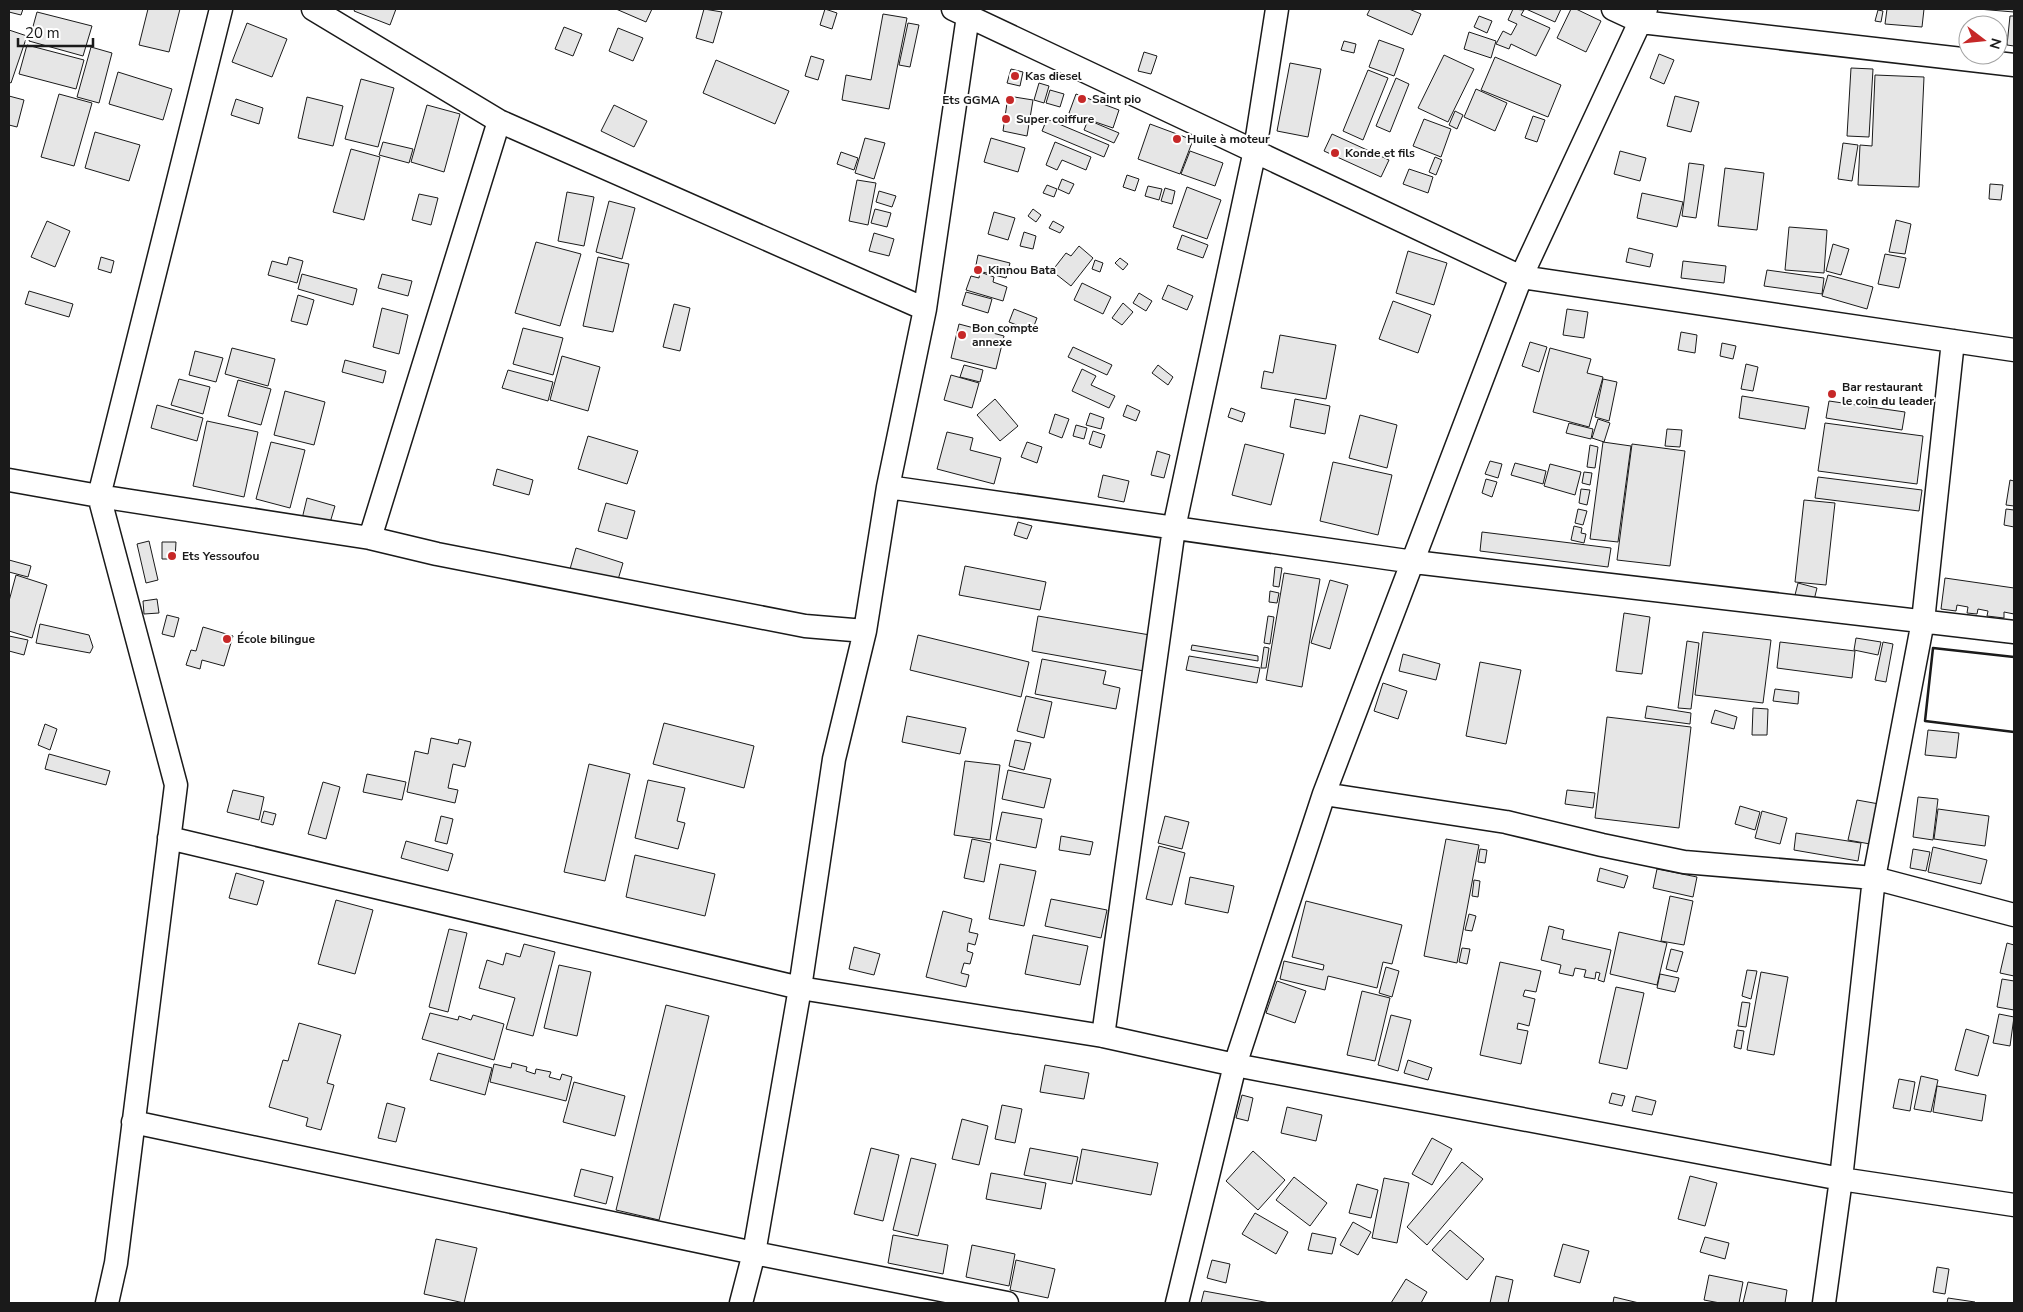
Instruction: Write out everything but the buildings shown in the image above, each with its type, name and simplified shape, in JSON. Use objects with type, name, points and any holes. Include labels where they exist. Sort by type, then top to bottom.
[{"type":"street","points":[[107,1303],[116,1264],[176,785],[99,496],[221,9]]},
{"type":"street","points":[[313,9],[499,121],[925,310]]},
{"type":"street","points":[[1103,1036],[1174,528],[1255,150],[1277,9]]},
{"type":"street","points":[[1613,9],[1643,15],[2014,65]]},
{"type":"street","points":[[741,1303],[754,1253],[800,988],[834,759],[865,631],[888,487],[925,310],[963,11],[1521,277],[2014,350]]},
{"type":"street","points":[[1177,1303],[1234,1065],[1324,794],[1521,277],[1643,15]]},
{"type":"street","points":[[370,538],[499,121]]},
{"type":"street","points":[[1824,1303],[1841,1179],[1874,878],[1922,621],[1953,341]]},
{"type":"street","points":[[9,480],[99,496],[370,538],[437,554],[805,626],[865,631]]},
{"type":"street","points":[[888,487],[1414,562],[2014,632]]},
{"type":"street","points":[[1324,794],[1506,822],[1684,862],[1874,878],[2014,915]]},
{"type":"street","points":[[169,838],[800,988],[1103,1036],[1234,1065],[1841,1179],[2014,1205]]},
{"type":"street","points":[[133,1122],[754,1253],[1007,1303]]},
{"type":"wall","points":[[2014,657],[1933,648],[1925,721],[2014,732]]},
{"type":"place","name":"Kas diesel","points":[[1015,76]]},
{"type":"place","name":"Saint pio","points":[[1082,99]]},
{"type":"place","name":"Ets GGMA","points":[[1010,100]]},
{"type":"place","name":"Super coiffure","points":[[1006,119]]},
{"type":"place","name":"Huile à moteur","points":[[1177,139]]},
{"type":"place","name":"Konde et fils","points":[[1335,153]]},
{"type":"place","name":"Kinnou Bata","points":[[978,270]]},
{"type":"place","name":"Bon compte annexe","points":[[962,335]]},
{"type":"place","name":"Bar restaurant le coin du leader","points":[[1832,394]]},
{"type":"place","name":"Ets Yessoufou","points":[[172,556]]},
{"type":"place","name":"École bilingue","points":[[227,639]]}]
